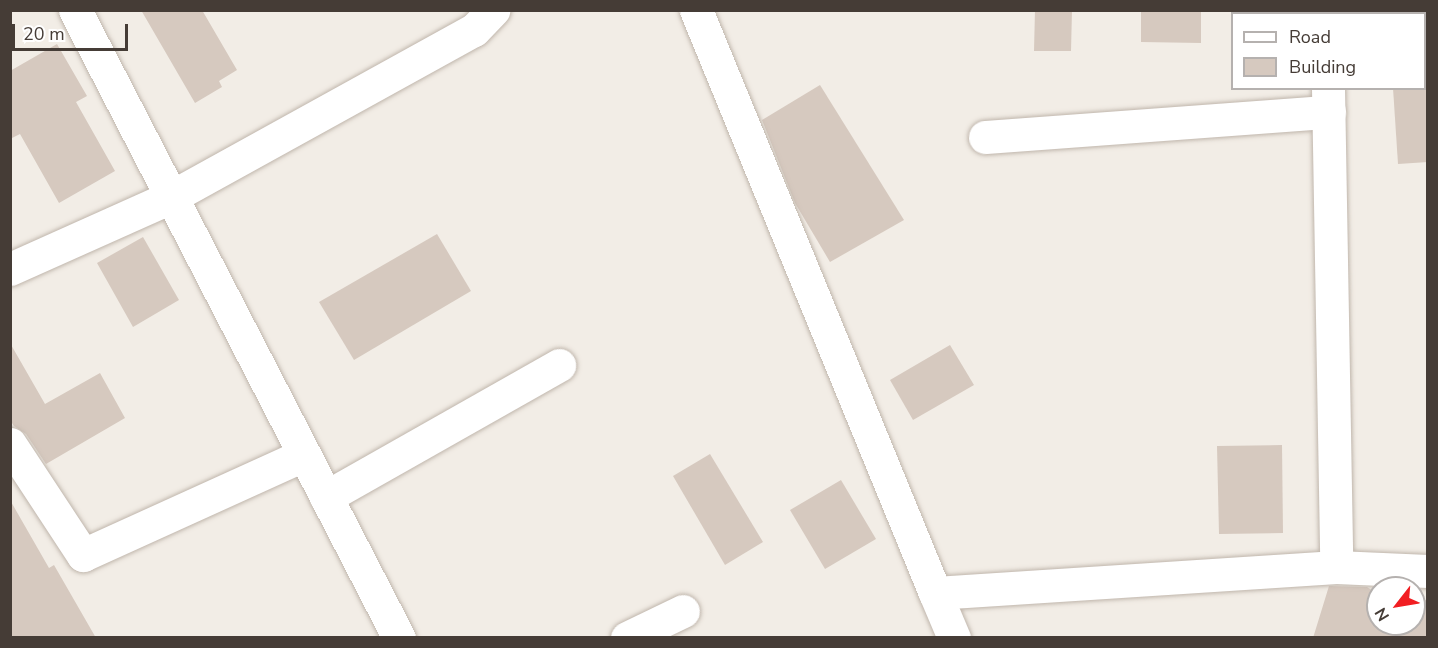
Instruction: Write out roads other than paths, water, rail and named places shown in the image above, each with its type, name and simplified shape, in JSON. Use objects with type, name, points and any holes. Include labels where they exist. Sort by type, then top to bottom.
[{"type":"street","points":[[75,10],[399,638]]},
{"type":"street","points":[[10,268],[171,197],[474,30],[493,10]]},
{"type":"street","points":[[696,10],[954,638]]},
{"type":"street","points":[[985,137],[1328,100],[1335,567]]},
{"type":"street","points":[[326,497],[560,365]]},
{"type":"street","points":[[10,444],[83,555],[303,455]]},
{"type":"street","points":[[935,593],[1335,567],[1428,571]]},
{"type":"street","points":[[627,638],[683,611]]}]
